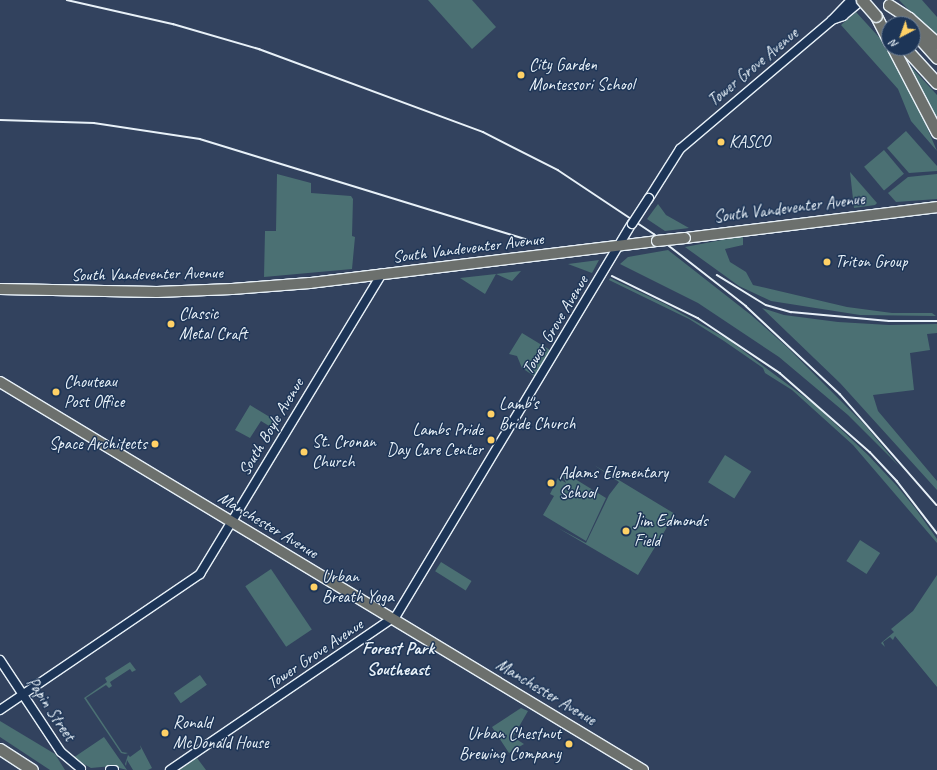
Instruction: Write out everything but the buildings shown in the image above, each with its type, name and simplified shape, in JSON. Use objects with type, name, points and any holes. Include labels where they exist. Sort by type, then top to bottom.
[{"type":"highway","points":[[862,0],[881,21]]},
{"type":"highway","points":[[887,2],[900,16]]},
{"type":"highway","points":[[887,2],[909,18],[937,43]]},
{"type":"highway","points":[[876,16],[881,26]]},
{"type":"highway","points":[[921,40],[937,58]]},
{"type":"highway","points":[[897,56],[937,132]]},
{"type":"highway","points":[[912,56],[937,83]]},
{"type":"highway","points":[[0,744],[20,762]]},
{"type":"highway","points":[[0,750],[32,770]]},
{"type":"main road","name":"South Vandeventer Avenue","points":[[0,289],[204,290],[310,283],[937,207]]},
{"type":"main road","name":"Manchester Avenue","points":[[0,382],[643,770]]},
{"type":"street","name":"Tower Grove Avenue","points":[[170,770],[393,619],[632,224],[680,149],[831,20],[851,0]]},
{"type":"street","name":"Tower Grove Avenue","points":[[831,20],[843,16],[862,0]]},
{"type":"street","name":"South Boyle Avenue","points":[[0,710],[192,581],[200,574],[382,274]]},
{"type":"street","name":"Papin Street","points":[[0,660],[61,752],[80,770]]},
{"type":"green space","points":[[428,0],[472,0],[496,27],[472,49]]},
{"type":"green space","points":[[899,0],[922,0],[937,17],[937,39],[921,23],[921,16],[915,16]]},
{"type":"green space","points":[[856,12],[881,39],[881,56],[893,56],[914,97],[937,151],[911,121],[898,89],[841,25]]},
{"type":"green space","points":[[904,59],[937,95],[937,119],[925,97]]},
{"type":"green space","points":[[906,131],[937,166],[937,171],[909,173],[887,148]]},
{"type":"green space","points":[[884,150],[904,174],[884,190],[864,167]]},
{"type":"green space","points":[[850,172],[877,203],[875,205],[854,208]]},
{"type":"green space","points":[[277,174],[311,183],[311,193],[351,196],[353,199],[352,236],[355,237],[352,269],[264,277],[265,231],[276,231]]},
{"type":"green space","points":[[937,174],[937,199],[896,202],[888,193],[908,177]]},
{"type":"green space","points":[[658,204],[666,215],[689,228],[665,231],[647,219]]},
{"type":"green space","points":[[743,236],[743,245],[725,249],[730,262],[746,272],[753,285],[847,307],[892,313],[932,313],[936,316],[860,315],[771,301],[739,286],[685,247]]},
{"type":"green space","points":[[668,250],[751,315],[788,348],[864,424],[899,466],[848,415],[779,357],[698,303],[620,264],[628,257]]},
{"type":"green space","points":[[599,260],[592,273],[568,264]]},
{"type":"green space","points":[[521,271],[512,281],[496,274]]},
{"type":"green space","points":[[496,274],[485,294],[460,278]]},
{"type":"green space","points":[[610,278],[665,304],[729,340],[815,405],[868,455],[897,486],[937,539],[937,543],[853,445],[792,390],[765,373],[763,368],[724,341],[689,319],[609,280]]},
{"type":"green space","points":[[762,308],[784,315],[838,322],[889,325],[937,324],[937,333],[927,334],[930,350],[910,353],[914,390],[873,395],[878,411],[937,481],[937,490],[840,383]]},
{"type":"green space","points":[[522,333],[550,350],[534,376],[522,368],[517,356],[509,354]]},
{"type":"green space","points":[[250,405],[278,422],[274,429],[261,421],[250,438],[235,430]]},
{"type":"green space","points":[[725,455],[751,471],[734,499],[708,482]]},
{"type":"green space","name":"Jim Edmonds Field","points":[[594,465],[675,514],[638,575],[558,528],[586,543],[609,495],[619,482]]},
{"type":"green space","points":[[567,474],[606,498],[586,541],[543,515],[554,496],[550,494],[558,478],[566,483],[563,476]]},
{"type":"green space","points":[[860,540],[880,553],[867,574],[846,561]]},
{"type":"green space","points":[[441,562],[472,581],[466,590],[435,571]]},
{"type":"green space","points":[[271,569],[312,630],[286,647],[245,586]]},
{"type":"green space","points":[[937,575],[937,687],[895,636],[893,640],[890,637],[883,642],[885,647],[881,643],[894,632],[891,629],[913,611]]},
{"type":"green space","points":[[130,662],[136,670],[132,672],[130,669],[110,682],[112,686],[109,688],[106,685],[86,698],[122,752],[128,753],[125,754],[121,753],[84,698],[107,682],[105,678]]},
{"type":"green space","points":[[200,675],[207,685],[181,703],[174,693]]},
{"type":"green space","points":[[521,708],[528,711],[513,737],[524,744],[509,753],[492,727]]},
{"type":"green space","points":[[0,721],[55,754],[65,770],[50,770],[0,737]]},
{"type":"green space","points":[[104,737],[127,770],[112,766],[91,768],[73,758]]},
{"type":"green space","points":[[140,745],[152,768],[148,770],[133,770],[127,760],[126,766],[125,764],[128,755],[130,757],[141,749]]},
{"type":"green space","points":[[197,758],[206,770],[179,770],[195,759]]},
{"type":"railway","points":[[67,0],[173,24],[259,49],[483,132],[558,170],[654,234],[746,306],[840,394],[937,505]]},
{"type":"railway","points":[[0,120],[94,123],[200,139],[534,242]]},
{"type":"railway","points":[[717,275],[766,305],[791,312],[889,321],[937,321]]},
{"type":"railway","points":[[612,276],[698,318],[780,373],[870,452],[897,481],[937,533]]},
{"type":"place","name":"City Garden Montessori School","points":[[521,75]]},
{"type":"place","name":"KASCO","points":[[721,142]]},
{"type":"place","name":"Triton Group","points":[[827,262]]},
{"type":"place","name":"Classic Metal Craft","points":[[171,324]]},
{"type":"place","name":"Chouteau Post Office","points":[[56,392]]},
{"type":"place","name":"Lamb's Bride Church","points":[[491,414]]},
{"type":"place","name":"Lambs Pride Day Care Center","points":[[491,440]]},
{"type":"place","name":"Space Architects","points":[[155,444]]},
{"type":"place","name":"St. Cronan Church","points":[[304,452]]},
{"type":"place","name":"Adams Elementary School","points":[[551,483]]},
{"type":"place","name":"Jim Edmonds Field","points":[[626,531]]},
{"type":"place","name":"Urban Breath Yoga","points":[[314,587]]},
{"type":"place","name":"Ronald McDonald House","points":[[165,733]]},
{"type":"place","name":"Urban Chestnut Brewing Company","points":[[569,744]]},
{"type":"district","name":"Forest Park Southeast","points":[[398,659]]}]
